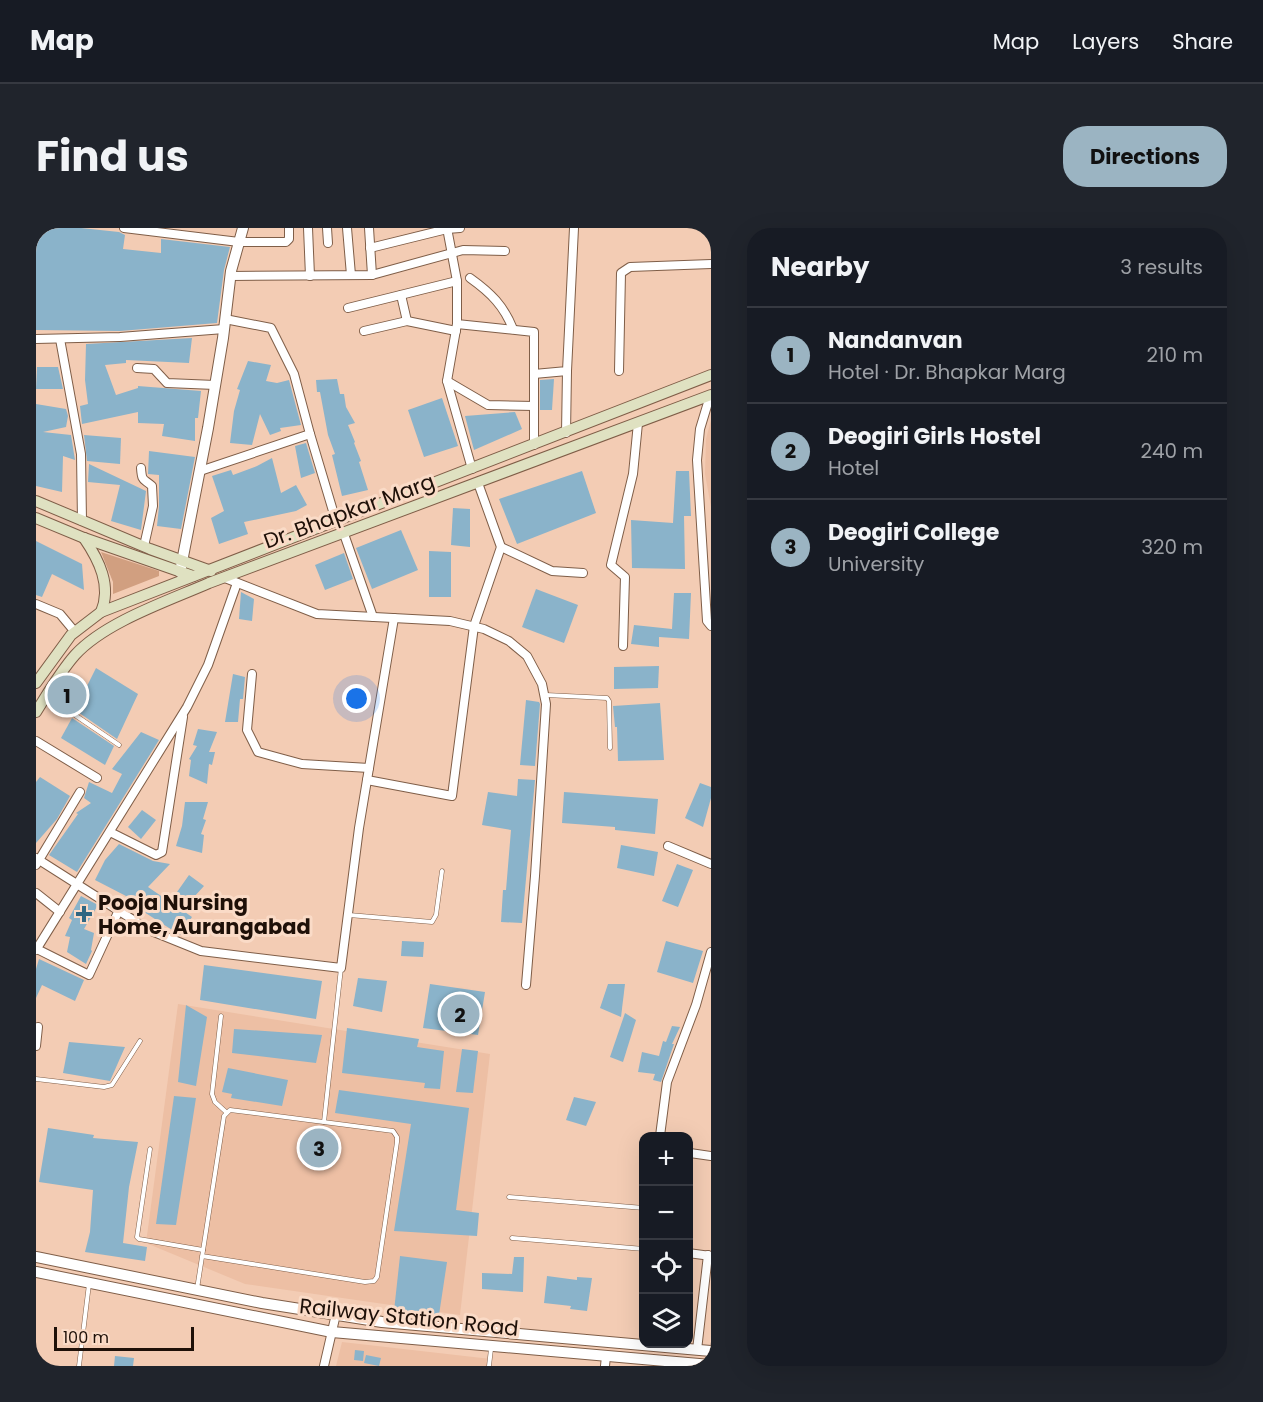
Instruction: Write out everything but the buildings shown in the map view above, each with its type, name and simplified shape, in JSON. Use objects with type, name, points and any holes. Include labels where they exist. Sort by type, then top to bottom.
[{"type":"main road","name":"Dr. Bhapkar Marg","points":[[36,682],[75,632],[101,612],[711,375]]},
{"type":"main road","name":"Dr. Bhapkar Marg","points":[[36,712],[76,654],[102,634],[148,609],[711,395]]},
{"type":"main road","points":[[36,501],[144,546],[209,584]]},
{"type":"main road","points":[[36,518],[84,538],[182,567],[209,570],[225,578]]},
{"type":"main road","points":[[84,538],[96,555],[104,580],[106,599],[101,612]]},
{"type":"street","points":[[124,228],[239,242],[286,242],[289,239],[289,228]]},
{"type":"street","points":[[182,567],[201,471],[230,276],[243,228]]},
{"type":"street","points":[[308,228],[310,276]]},
{"type":"street","points":[[327,228],[328,243]]},
{"type":"street","points":[[347,228],[351,275]]},
{"type":"street","points":[[369,228],[372,275]]},
{"type":"street","points":[[370,248],[447,229],[460,228]]},
{"type":"street","points":[[566,433],[574,228]]},
{"type":"street","points":[[447,229],[457,281],[457,328],[447,381],[472,469]]},
{"type":"street","points":[[230,276],[372,275],[472,249],[505,250]]},
{"type":"street","points":[[619,372],[621,273],[630,267],[711,264]]},
{"type":"street","points":[[470,278],[489,291],[507,314],[513,329]]},
{"type":"street","points":[[348,308],[457,281]]},
{"type":"street","points":[[401,295],[407,321]]},
{"type":"street","points":[[364,331],[407,321],[457,328],[513,329],[534,332],[534,445]]},
{"type":"street","points":[[36,339],[120,337],[224,324],[272,328],[294,374],[309,434],[336,521]]},
{"type":"street","points":[[60,339],[81,454],[82,521]]},
{"type":"street","points":[[136,368],[154,369],[167,383],[215,385]]},
{"type":"street","points":[[534,374],[567,371]]},
{"type":"street","points":[[447,381],[488,405],[534,406]]},
{"type":"street","points":[[711,395],[700,429],[697,460],[707,621],[711,626]]},
{"type":"street","points":[[623,646],[625,577],[611,565],[633,474],[638,423]]},
{"type":"street","points":[[201,471],[309,434]]},
{"type":"street","points":[[141,468],[141,478],[152,486],[154,496],[144,546]]},
{"type":"street","points":[[367,780],[452,796],[474,626],[501,547],[478,483]]},
{"type":"street","points":[[344,534],[373,617]]},
{"type":"street","points":[[501,547],[552,571],[583,573]]},
{"type":"street","points":[[225,578],[317,614],[450,621],[474,626],[509,641],[527,656],[545,694],[535,876],[526,985]]},
{"type":"street","points":[[119,910],[88,975],[36,950],[184,712],[208,665],[237,583]]},
{"type":"street","points":[[36,604],[60,614],[75,632]]},
{"type":"street","points":[[80,792],[37,861],[150,930],[201,951],[341,968],[367,780],[394,618]]},
{"type":"street","points":[[252,674],[247,730],[258,752],[302,764],[369,768]]},
{"type":"street","points":[[110,832],[156,855],[162,852],[184,712]]},
{"type":"street","points":[[36,741],[97,778]]},
{"type":"street","points":[[668,846],[711,864]]},
{"type":"street","points":[[36,893],[60,912]]},
{"type":"street","points":[[661,1132],[667,1082],[696,1005],[711,952]]},
{"type":"street","points":[[36,1046],[38,1027]]},
{"type":"street","points":[[693,1154],[711,1156]]},
{"type":"street","points":[[693,1254],[710,1256],[697,1350]]},
{"type":"street","name":"Railway Station Road","points":[[36,1257],[196,1290],[382,1322],[711,1351]]},
{"type":"street","name":"Railway Station Road","points":[[36,1272],[332,1332],[492,1346],[605,1361],[711,1365]]},
{"type":"street","points":[[324,1366],[336,1314]]},
{"type":"lane","points":[[545,694],[607,698],[609,700],[610,748]]},
{"type":"lane","points":[[47,696],[119,745]]},
{"type":"lane","points":[[348,915],[432,922],[436,915],[442,871]]},
{"type":"lane","points":[[324,1122],[341,968]]},
{"type":"lane","points":[[221,1016],[212,1094],[226,1112]]},
{"type":"lane","points":[[36,1079],[104,1087],[112,1085],[140,1041]]},
{"type":"lane","points":[[202,1256],[365,1282],[374,1281],[377,1277],[397,1137],[393,1131],[230,1110],[226,1112]]},
{"type":"lane","points":[[196,1290],[226,1112]]},
{"type":"lane","points":[[150,1149],[137,1237],[203,1250]]},
{"type":"lane","points":[[509,1197],[639,1208]]},
{"type":"lane","points":[[512,1239],[639,1250]]},
{"type":"lane","points":[[79,1366],[90,1283]]},
{"type":"lane","points":[[489,1366],[492,1346]]},
{"type":"shaded area","points":[[711,420],[711,507],[705,474],[706,439]]},
{"type":"shaded area","points":[[101,552],[159,571],[159,576],[113,594],[113,582]]},
{"type":"shaded area","points":[[178,1004],[490,1054],[460,1315],[245,1284],[146,1243]]},
{"type":"shaded area","points":[[342,1342],[491,1359],[490,1366],[336,1366]]},
{"type":"place","name":"Nandanvan","points":[[67,695]]},
{"type":"place","name":"Pooja Nursing Home, Aurangabad","points":[[84,914]]},
{"type":"place","name":"Deogiri Girls Hostel","points":[[460,1014]]},
{"type":"place","name":"Deogiri College","points":[[319,1148]]}]
